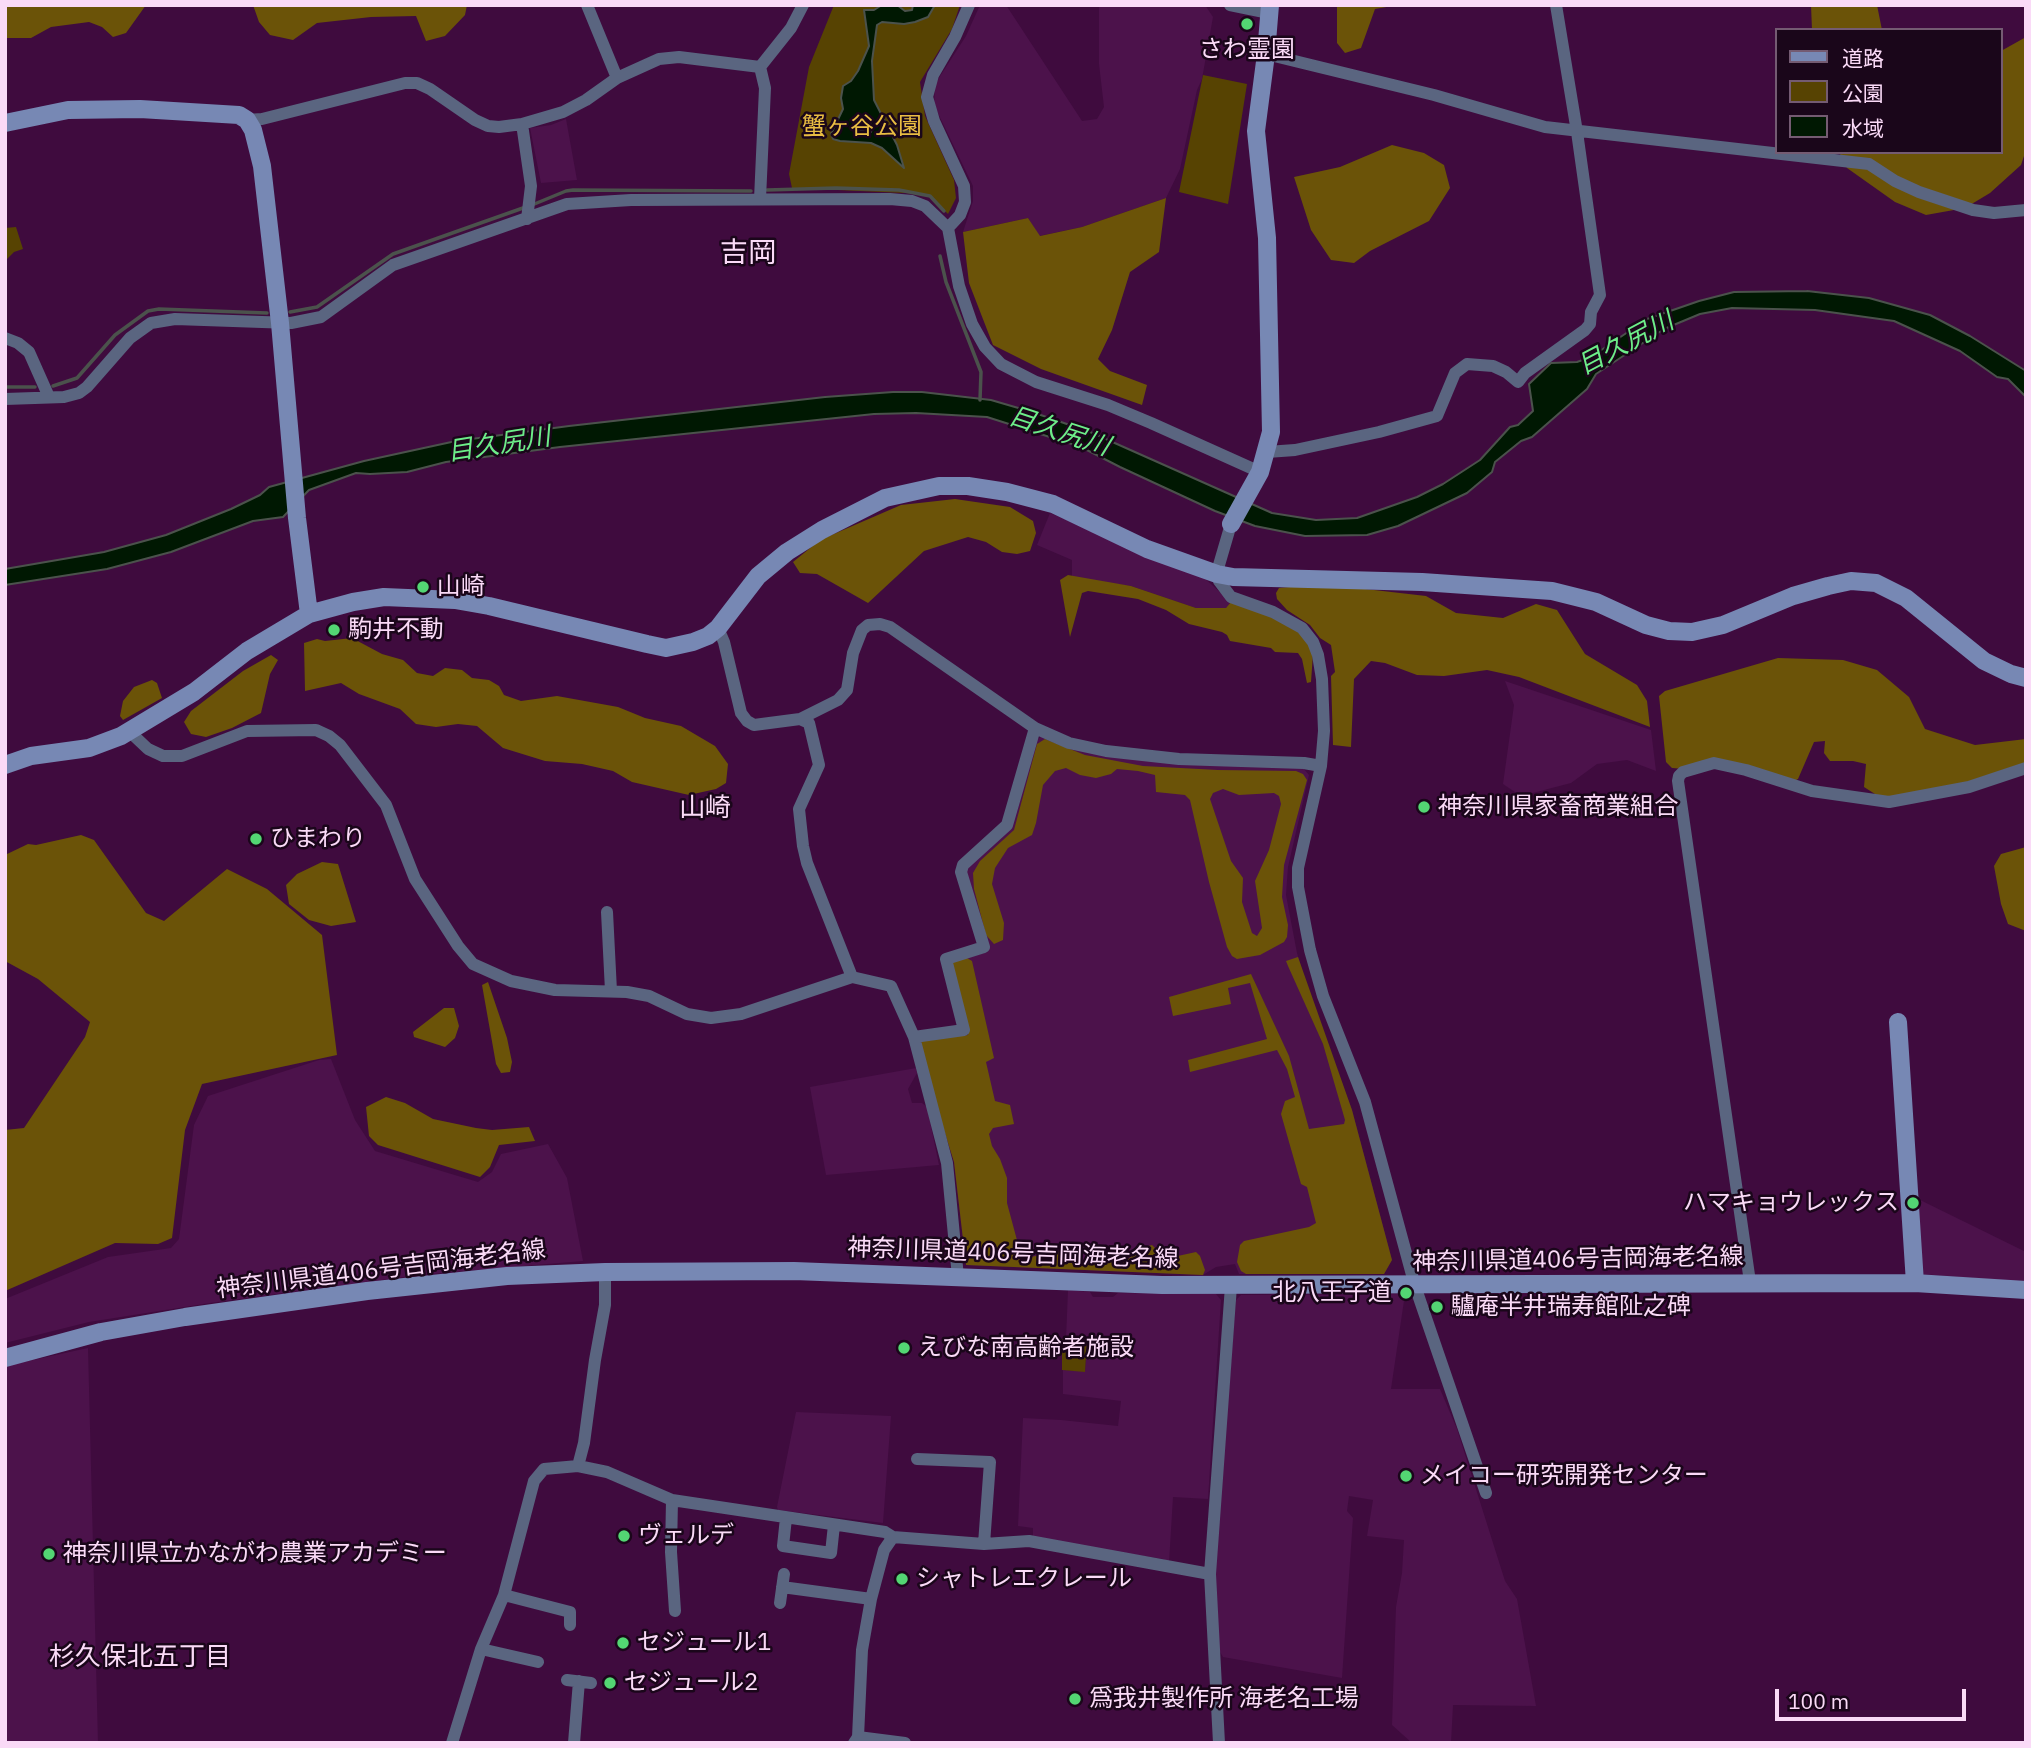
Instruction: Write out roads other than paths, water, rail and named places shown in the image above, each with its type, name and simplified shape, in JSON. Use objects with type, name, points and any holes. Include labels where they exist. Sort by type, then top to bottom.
[{"type":"street","points":[[587,5],[617,78]]},
{"type":"street","points":[[760,66],[791,28],[803,5]]},
{"type":"street","points":[[948,228],[960,215],[965,202],[964,186],[934,121],[927,97],[933,75],[955,37],[969,5]]},
{"type":"street","points":[[1230,5],[1269,9],[1256,131],[1267,238],[1272,417],[1267,452],[1258,476],[1231,524],[1217,574],[1231,597],[1273,612],[1302,628],[1313,642],[1322,679],[1324,732],[1321,766],[1298,868],[1298,887],[1310,950],[1323,996],[1365,1102],[1415,1286],[1486,1493]]},
{"type":"street","points":[[1267,452],[1295,450],[1437,416],[1455,373],[1467,364],[1493,366],[1518,382],[1525,373],[1590,324],[1591,312],[1600,295],[1556,5]]},
{"type":"street","points":[[1266,54],[1434,95],[1545,127],[1776,154]]},
{"type":"street","points":[[247,120],[262,119],[408,83],[430,89],[488,126],[522,124],[563,112],[617,78],[659,60],[679,57],[760,66]]},
{"type":"street","points":[[760,66],[765,88],[760,199]]},
{"type":"street","points":[[5,123],[68,110],[140,109],[239,115],[247,120],[253,130],[262,166],[309,614]]},
{"type":"street","points":[[522,124],[531,186],[527,219]]},
{"type":"street","points":[[1778,154],[1869,164],[1895,181],[1919,192],[1973,210],[1994,213],[2026,209]]},
{"type":"street","points":[[5,399],[64,397],[79,393],[88,387],[130,338],[151,323],[175,319],[280,323],[310,321],[321,317],[393,265],[568,204],[588,201],[822,198],[912,201],[933,212],[948,228],[959,286],[972,324],[985,347],[1001,364],[1036,382],[1140,418],[1258,476]]},
{"type":"street","points":[[5,338],[18,343],[29,352],[49,397]]},
{"type":"street","points":[[5,765],[31,756],[89,748],[130,732],[194,692],[247,651],[309,614],[353,602],[384,597],[455,600],[666,648],[693,642],[718,628],[758,576],[786,552],[885,498],[939,486],[968,486],[1007,492],[1053,504],[1147,549],[1217,574],[1233,577],[1422,582],[1552,590],[1596,602],[1646,625],[1669,631],[1692,632],[1723,625],[1793,596],[1828,586],[1851,581],[1876,583],[1906,598],[1984,661],[2026,678]]},
{"type":"street","points":[[718,628],[724,642],[741,713],[754,725],[800,719],[838,700],[846,690],[858,638],[868,625],[880,624],[890,627],[1035,728],[1069,743],[1106,751],[1179,759],[1304,763],[1321,766]]},
{"type":"street","points":[[800,719],[809,723],[819,765],[799,809],[803,846],[807,863],[852,977]]},
{"type":"street","points":[[914,1037],[964,1030],[946,959],[984,947],[961,872],[963,865],[1007,825],[1035,728]]},
{"type":"street","points":[[130,732],[148,749],[163,756],[182,756],[247,731],[316,730],[329,736],[340,745],[386,804],[415,879],[473,964],[511,981],[544,988],[649,996],[687,1014],[711,1018],[741,1014],[852,977],[891,986],[914,1037],[947,1163],[958,1277]]},
{"type":"street","points":[[1750,1282],[1679,776],[1683,772],[1714,763],[1812,791],[1889,802],[1969,787],[2026,768]]},
{"type":"street","points":[[607,912],[611,991]]},
{"type":"street","points":[[1898,1022],[1915,1283]]},
{"type":"street","name":"神奈川県道406号吉岡海老名線","points":[[5,1358],[101,1332],[198,1315],[368,1291],[507,1276],[605,1272],[794,1271],[1231,1286],[1750,1282],[1915,1283],[2026,1290]]},
{"type":"street","points":[[578,1466],[584,1443],[605,1305],[605,1272]]},
{"type":"street","points":[[1219,1743],[1210,1574],[1231,1286]]},
{"type":"street","points":[[917,1459],[990,1462],[984,1544]]},
{"type":"street","points":[[452,1743],[481,1649],[504,1595],[534,1481],[544,1469],[578,1466],[607,1472],[672,1500],[884,1532],[894,1537],[984,1544],[1029,1541],[1210,1574]]},
{"type":"street","points":[[672,1500],[671,1552],[676,1611]]},
{"type":"street","points":[[786,1518],[783,1546],[831,1553],[834,1525]]},
{"type":"street","points":[[894,1537],[884,1550],[871,1599],[862,1650],[856,1740],[905,1743]]},
{"type":"street","points":[[780,1603],[783,1580],[871,1599]]},
{"type":"street","points":[[504,1595],[570,1612],[570,1625]]},
{"type":"street","points":[[481,1649],[538,1662]]},
{"type":"street","points":[[574,1743],[579,1681]]},
{"type":"water","points":[[882,5],[897,5],[905,11],[912,10],[913,5],[935,5],[928,17],[915,22],[882,22],[877,25],[872,61],[874,100],[897,145],[904,168],[882,148],[871,143],[840,141],[833,139],[831,134],[843,109],[843,86],[851,81],[858,71],[869,46],[864,10],[874,10]],"holes":[[[855,118],[869,120],[871,132],[866,133],[853,126]]]},
{"type":"water","name":"目久尻川","points":[[1807,291],[1869,298],[1930,315],[2026,371],[2026,397],[2008,379],[1997,377],[1960,351],[1894,321],[1815,310],[1732,308],[1700,314],[1664,329],[1596,374],[1587,389],[1532,437],[1521,441],[1495,462],[1492,472],[1467,493],[1398,526],[1367,535],[1305,536],[1255,526],[1215,511],[1081,447],[987,417],[916,413],[874,414],[560,447],[446,462],[407,472],[356,473],[309,490],[283,517],[253,521],[171,552],[107,569],[5,585],[5,569],[104,552],[166,535],[231,509],[260,495],[269,487],[364,461],[456,441],[825,397],[893,392],[922,392],[991,400],[1090,432],[1272,513],[1316,520],[1357,518],[1417,497],[1480,460],[1510,427],[1518,425],[1533,411],[1529,384],[1551,363],[1577,362],[1591,357],[1647,319],[1699,301],[1734,292]]},
{"type":"waterway","points":[[532,205],[573,190],[751,191]]},
{"type":"waterway","points":[[767,190],[899,190],[930,196],[944,211]]},
{"type":"waterway","points":[[290,312],[317,307],[393,254],[523,208]]},
{"type":"waterway","points":[[940,256],[946,282],[981,372],[980,400]]},
{"type":"waterway","points":[[53,386],[77,378],[115,335],[148,311],[159,309],[267,313]]},
{"type":"waterway","points":[[5,387],[35,387]]},
{"type":"place","name":"さわ霊園","points":[[1247,24]]},
{"type":"place","name":"山崎","points":[[423,587]]},
{"type":"place","name":"駒井不動","points":[[334,630]]},
{"type":"place","name":"神奈川県家畜商業組合","points":[[1424,807]]},
{"type":"place","name":"ひまわり","points":[[256,839]]},
{"type":"place","name":"ハマキョウレックス","points":[[1913,1203]]},
{"type":"place","name":"北八王子道","points":[[1406,1293]]},
{"type":"place","name":"驢庵半井瑞寿館阯之碑","points":[[1437,1307]]},
{"type":"place","name":"えびな南高齢者施設","points":[[904,1348]]},
{"type":"place","name":"メイコー研究開発センター","points":[[1406,1476]]},
{"type":"place","name":"ヴェルデ","points":[[624,1536]]},
{"type":"place","name":"神奈川県立かながわ農業アカデミー","points":[[49,1554]]},
{"type":"place","name":"シャトレエクレール","points":[[902,1579]]},
{"type":"place","name":"セジュール1","points":[[623,1643]]},
{"type":"place","name":"セジュール2","points":[[610,1683]]},
{"type":"place","name":"爲我井製作所 海老名工場","points":[[1075,1699]]},
{"type":"district","name":"吉岡","points":[[748,254]]},
{"type":"district","name":"山崎","points":[[705,808]]},
{"type":"district","name":"杉久保北五丁目","points":[[140,1657]]},
{"type":"park label","name":"蟹ヶ谷公園","points":[[862,127]]}]
